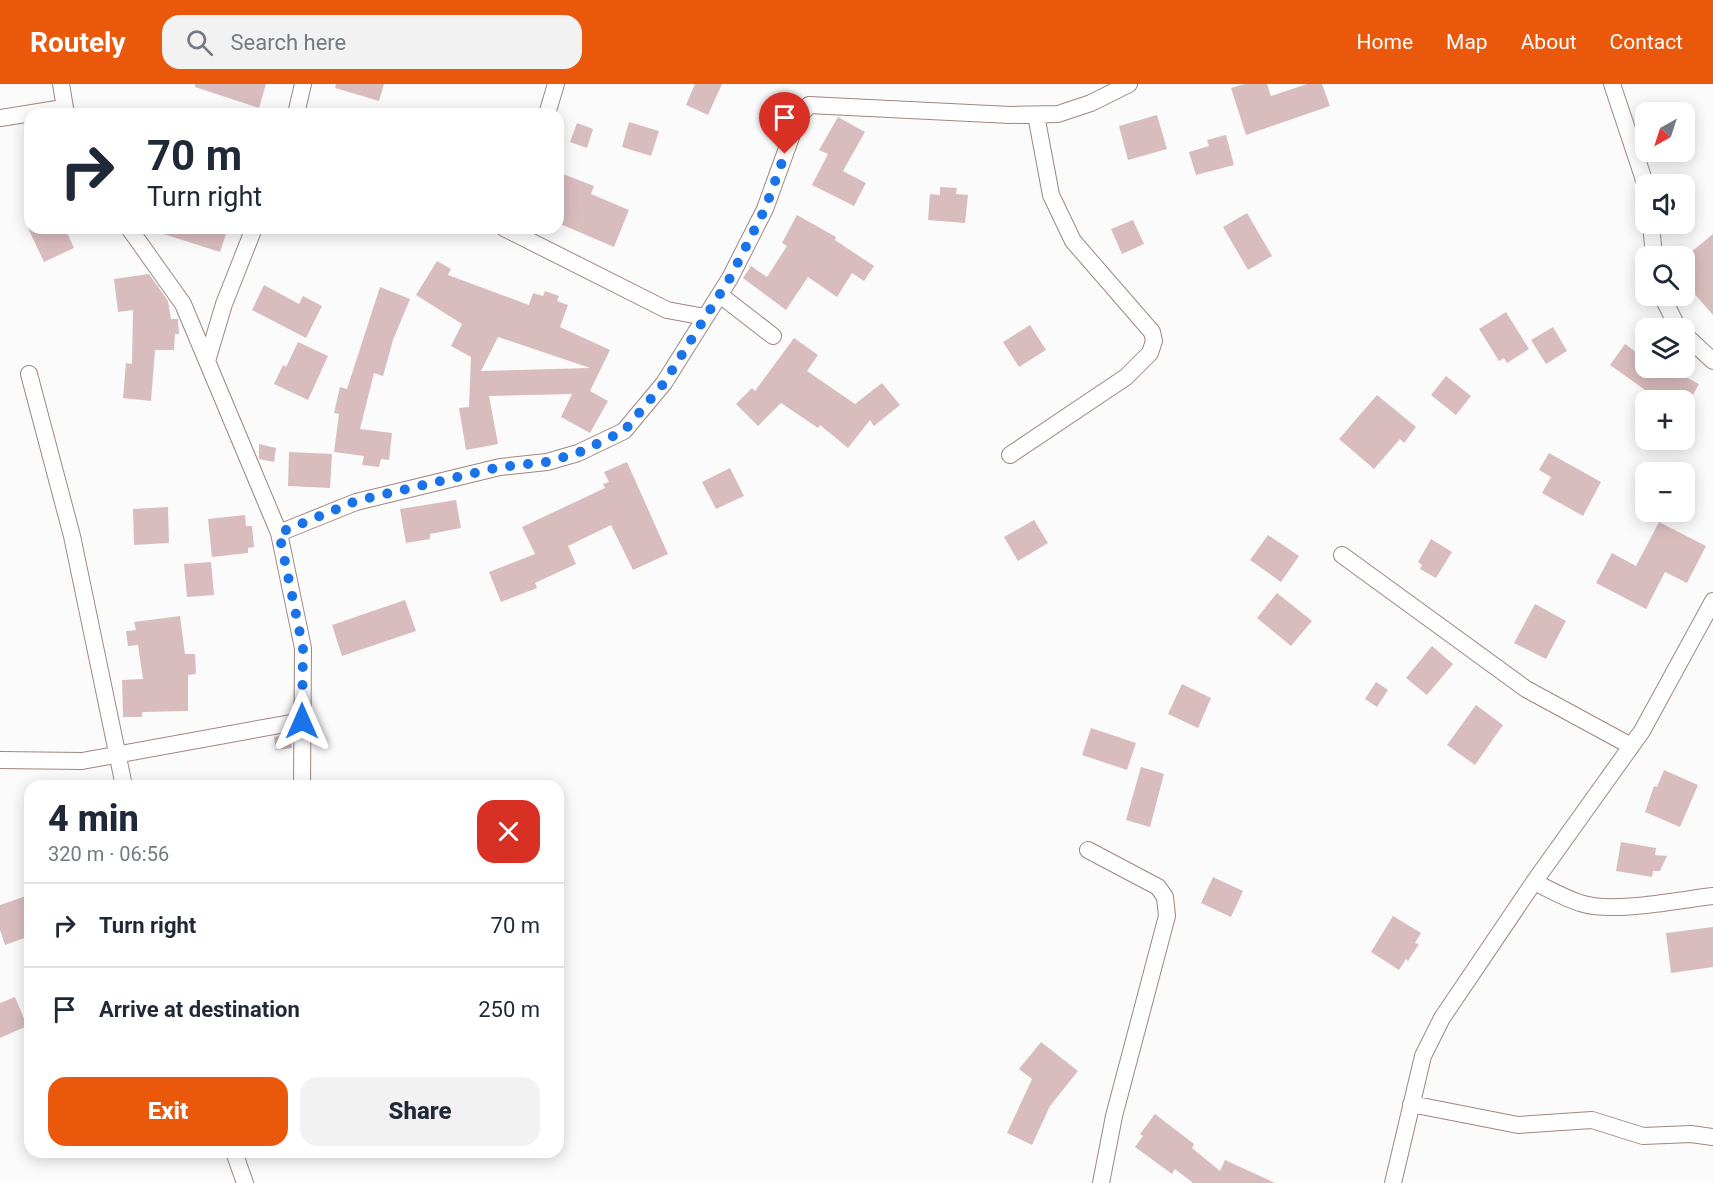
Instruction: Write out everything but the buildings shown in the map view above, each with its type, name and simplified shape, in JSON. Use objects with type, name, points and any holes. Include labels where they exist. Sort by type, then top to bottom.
[{"type":"street","points":[[61,84],[64,108]]},
{"type":"street","points":[[297,108],[303,84]]},
{"type":"street","points":[[549,108],[556,84]]},
{"type":"street","points":[[279,533],[356,501],[500,467],[547,462],[578,453],[624,431],[664,383],[720,295],[765,209],[798,118],[809,105],[1058,114],[1091,103],[1129,84]]},
{"type":"street","points":[[1612,84],[1642,174]]},
{"type":"street","points":[[0,118],[24,115]]},
{"type":"street","points":[[1010,455],[1126,377],[1150,353],[1154,341],[1152,332],[1073,241],[1051,195],[1036,115]]},
{"type":"street","points":[[133,234],[183,304],[279,533],[303,648],[302,780]]},
{"type":"street","points":[[207,361],[224,304],[252,234]]},
{"type":"street","points":[[520,234],[667,310],[705,317]]},
{"type":"street","points":[[720,295],[773,336]]},
{"type":"street","points":[[1695,344],[1713,361]]},
{"type":"street","points":[[29,374],[72,536],[123,780]]},
{"type":"street","points":[[1342,555],[1526,689],[1631,746]]},
{"type":"street","points":[[1393,1183],[1423,1056],[1442,1018],[1534,882],[1631,746],[1713,601]]},
{"type":"street","points":[[0,760],[82,761],[302,721]]},
{"type":"street","points":[[1088,850],[1158,887],[1165,897],[1167,916],[1114,1116],[1101,1183]]},
{"type":"street","points":[[1534,882],[1580,903],[1594,906],[1612,907],[1713,896]]},
{"type":"street","points":[[1411,1104],[1518,1125],[1592,1120],[1643,1136],[1691,1134],[1713,1137]]},
{"type":"street","points":[[236,1158],[242,1183]]},
{"type":"route","points":[[302,721],[303,648],[279,533],[356,501],[480,471],[547,462],[578,453],[624,431],[664,383],[730,278],[765,209],[785,154]]}]
